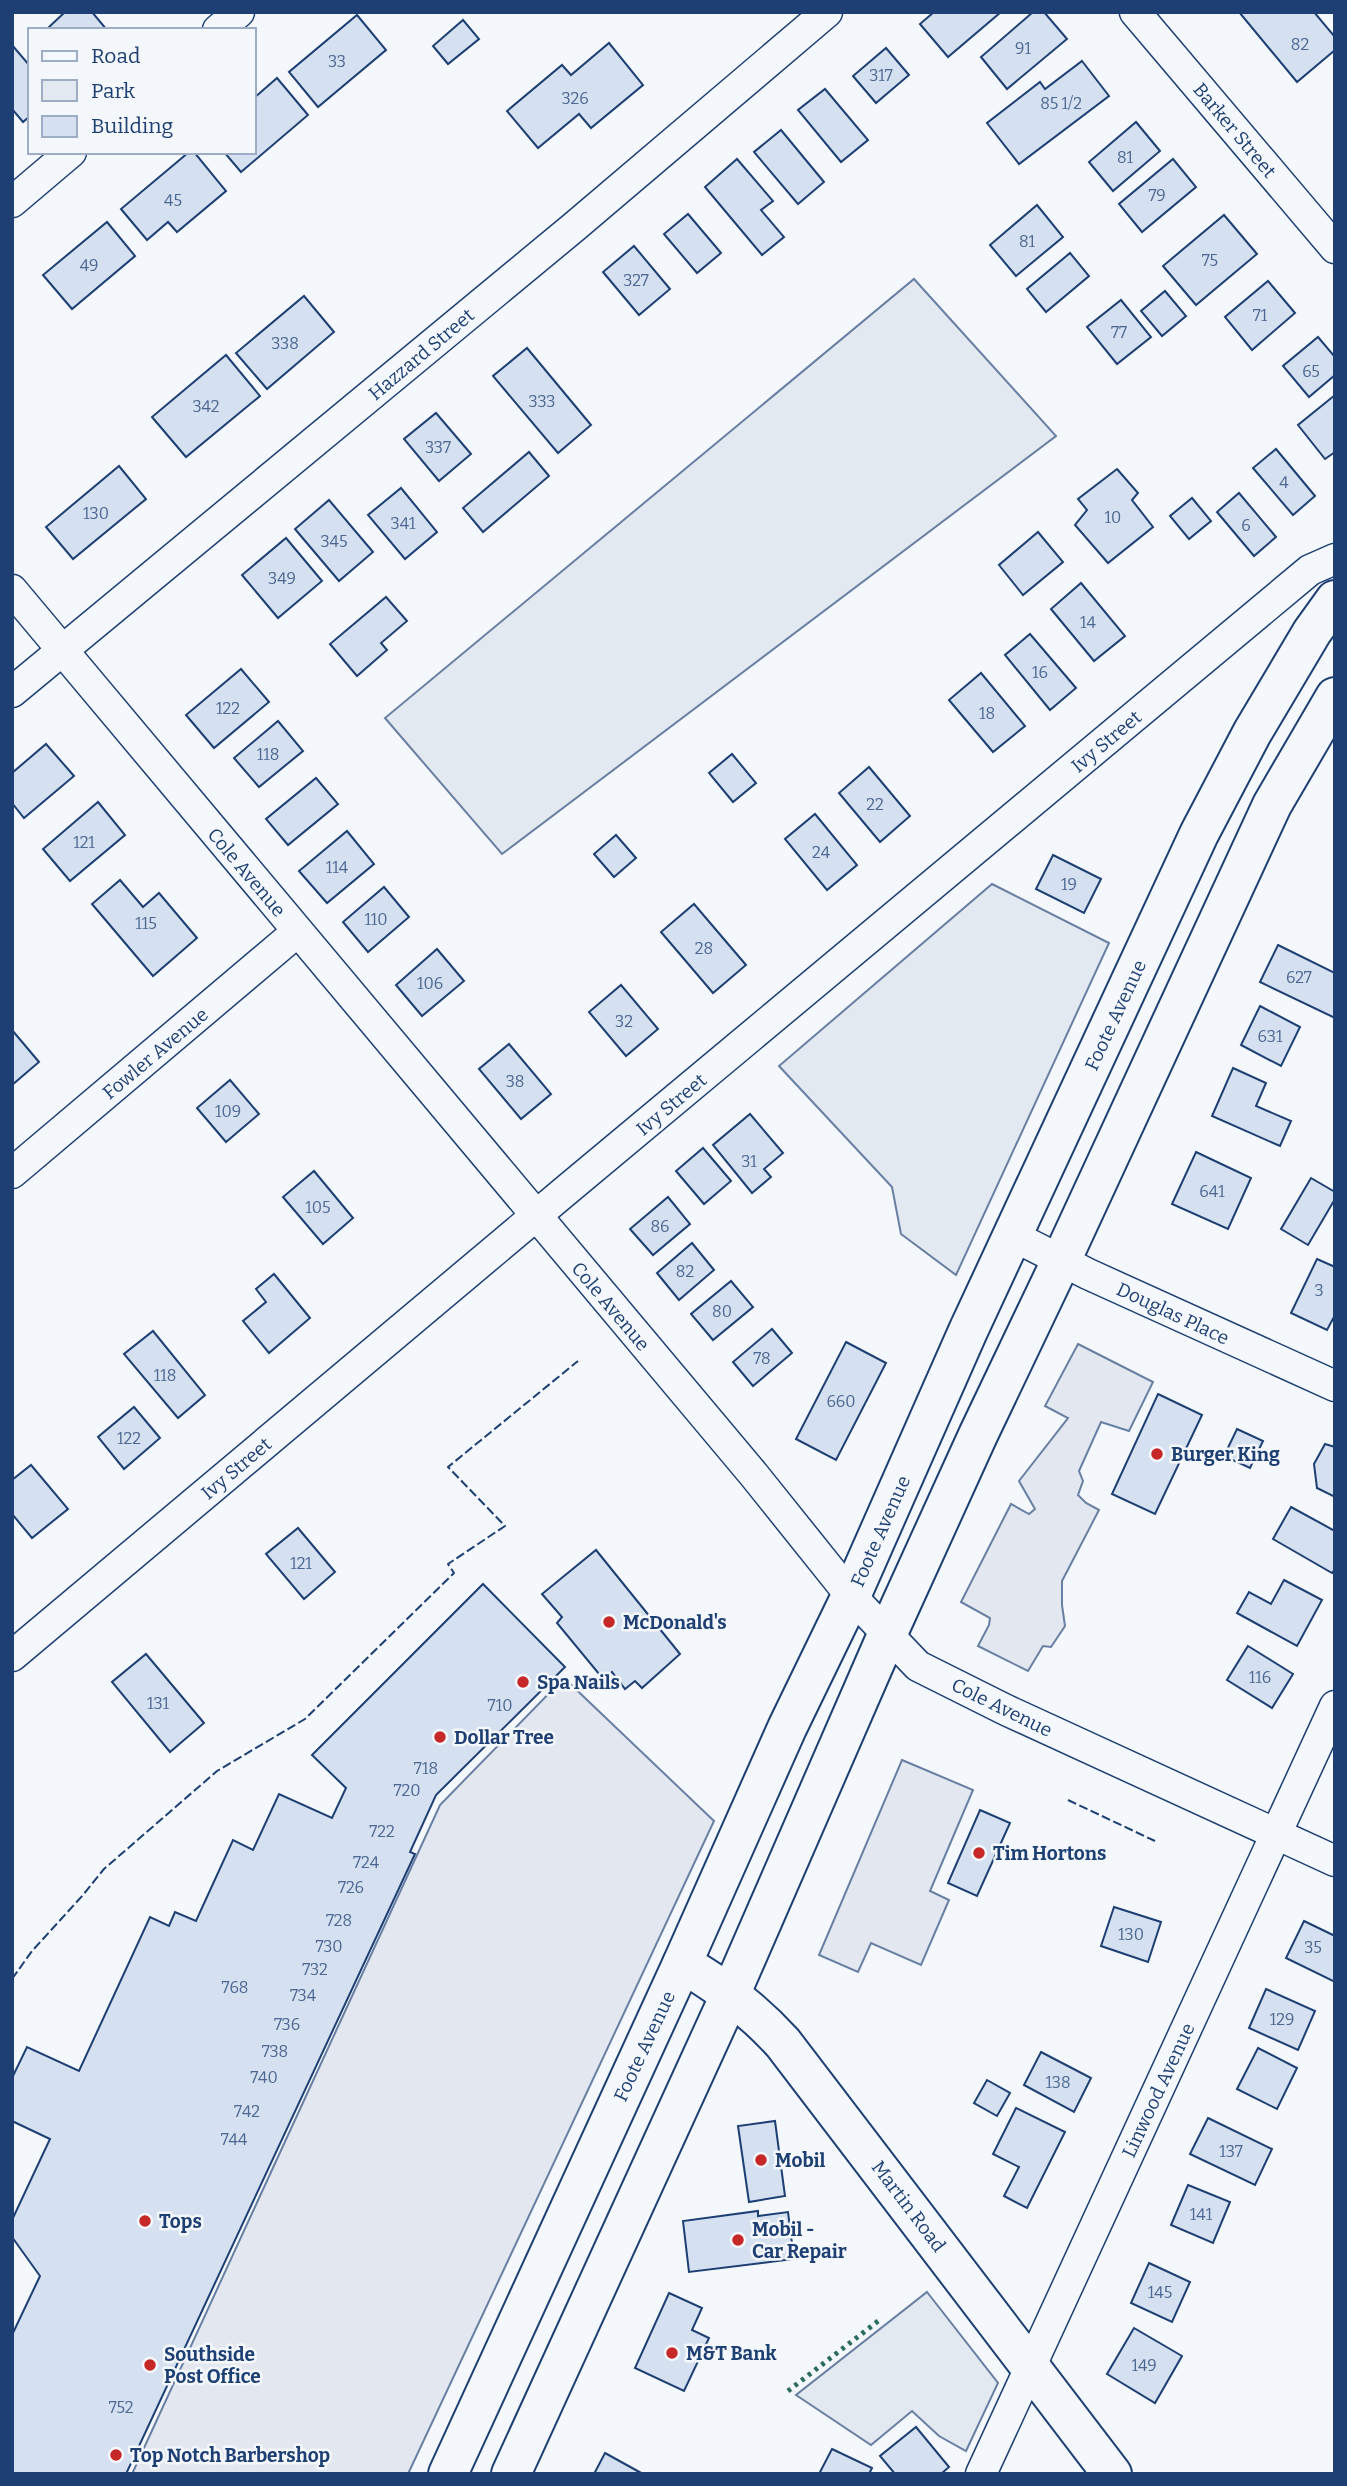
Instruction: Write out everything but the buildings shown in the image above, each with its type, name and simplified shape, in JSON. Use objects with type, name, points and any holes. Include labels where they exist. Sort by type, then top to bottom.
[{"type":"main road","name":"Foote Avenue","points":[[448,2474],[787,1728],[851,1595],[1199,834],[1252,733],[1312,632],[1335,600]]},
{"type":"main road","points":[[511,2474],[731,1993],[887,1635],[978,1435],[1062,1261],[1272,805],[1335,697]]},
{"type":"main road","name":"Martin Road","points":[[682,1964],[731,1993],[757,2015],[783,2043],[1112,2474]]},
{"type":"street","points":[[220,28],[239,12]]},
{"type":"street","name":"Hazzard Street","points":[[12,692],[574,228],[827,12]]},
{"type":"street","name":"Barker Street","points":[[1135,12],[1335,248]]},
{"type":"street","points":[[12,202],[69,154]]},
{"type":"street","name":"Ivy Street","points":[[12,1656],[1299,579],[1310,570],[1335,559]]},
{"type":"street","name":"Cole Avenue","points":[[12,590],[754,1475],[851,1595],[918,1666],[1018,1716],[1335,1861]]},
{"type":"street","name":"Fowler Avenue","points":[[12,1173],[297,932]]},
{"type":"street","name":"Douglas Place","points":[[1013,1236],[1335,1386]]},
{"type":"street","name":"Linwood Avenue","points":[[981,2474],[1335,1706]]},
{"type":"green space","points":[[914,279],[1056,436],[502,854],[385,718]]},
{"type":"green space","points":[[992,884],[1109,943],[956,1275],[901,1234],[892,1187],[779,1066]]},
{"type":"green space","points":[[927,2292],[998,2383],[966,2451],[939,2436],[912,2411],[871,2445],[796,2395]]},
{"type":"shaded area","points":[[1078,1344],[1153,1382],[1129,1431],[1101,1422],[1079,1471],[1083,1481],[1078,1495],[1099,1510],[1062,1581],[1065,1626],[1051,1647],[1043,1646],[1028,1671],[978,1646],[990,1618],[961,1602],[1011,1504],[1029,1514],[1035,1509],[1019,1481],[1068,1418],[1045,1406]]},
{"type":"shaded area","points":[[564,1678],[714,1821],[408,2474],[132,2474],[440,1805]]},
{"type":"shaded area","points":[[902,1760],[973,1790],[930,1891],[949,1900],[921,1965],[871,1943],[858,1972],[819,1955]]},
{"type":"hedge","points":[[788,2391],[882,2318]]},
{"type":"fence","points":[[12,1979],[32,1951],[104,1869],[217,1771],[305,1719],[454,1573],[448,1564],[505,1526],[448,1467],[578,1361]]},
{"type":"fence","points":[[1068,1800],[1155,1841]]},
{"type":"place","name":"Burger King","points":[[1157,1454]]},
{"type":"place","name":"McDonald's","points":[[609,1622]]},
{"type":"place","name":"Spa Nails","points":[[523,1682]]},
{"type":"place","name":"Dollar Tree","points":[[440,1737]]},
{"type":"place","name":"Tim Hortons","points":[[979,1853]]},
{"type":"place","name":"Mobil","points":[[761,2160]]},
{"type":"place","name":"Tops","points":[[145,2221]]},
{"type":"place","name":"Mobil - Car Repair","points":[[738,2240]]},
{"type":"place","name":"M&T Bank","points":[[672,2353]]},
{"type":"place","name":"Southside Post Office","points":[[150,2365]]},
{"type":"place","name":"Top Notch Barbershop","points":[[116,2455]]}]
